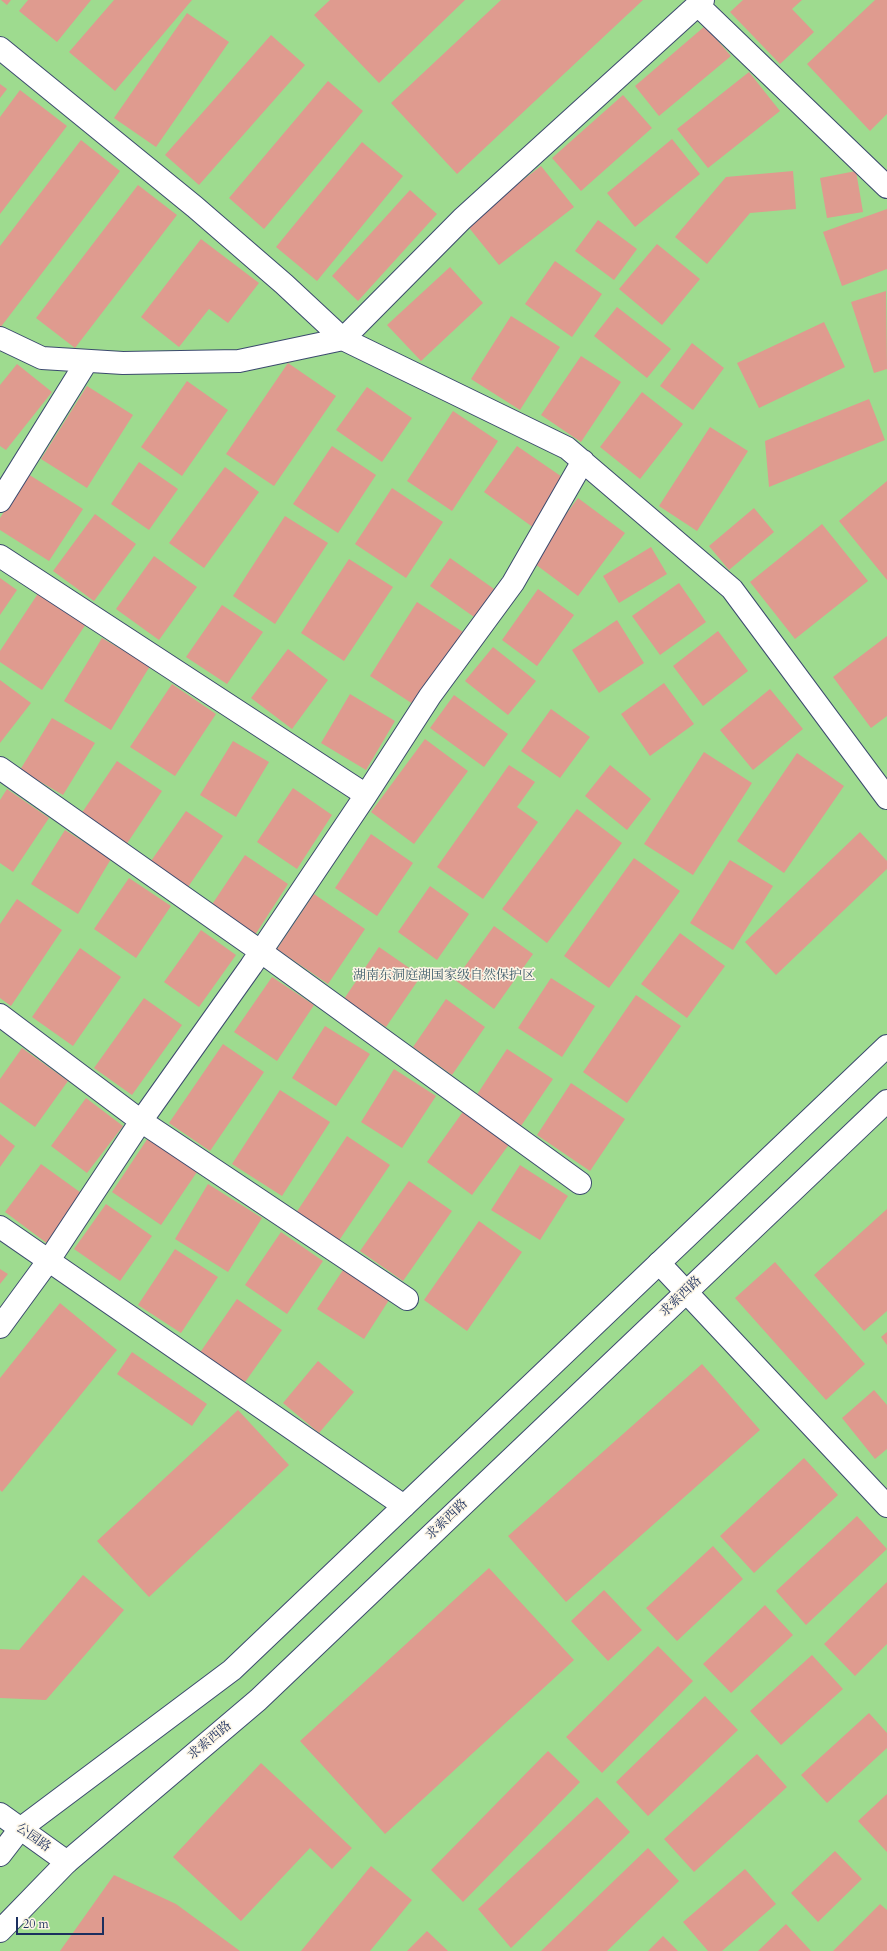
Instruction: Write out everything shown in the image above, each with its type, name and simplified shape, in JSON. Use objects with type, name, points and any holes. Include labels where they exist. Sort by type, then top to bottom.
[{"type":"street","points":[[0,338],[42,358],[123,363],[239,361],[342,339],[462,219],[701,3],[887,187]]},
{"type":"street","points":[[0,48],[195,207],[284,284],[342,339],[567,448],[583,461],[732,589],[887,798]]},
{"type":"street","points":[[0,501],[87,361]]},
{"type":"street","points":[[0,1327],[48,1260],[141,1121],[260,951],[366,795],[430,696],[513,583],[583,461]]},
{"type":"street","points":[[0,556],[366,795]]},
{"type":"street","points":[[0,768],[260,951],[580,1183]]},
{"type":"street","points":[[0,1015],[141,1121],[407,1299]]},
{"type":"street","points":[[0,1855],[20,1829],[232,1670],[887,1046]]},
{"type":"street","name":"求索西路","points":[[0,1931],[67,1862],[258,1700],[887,1101]]},
{"type":"street","points":[[0,1227],[404,1506]]},
{"type":"street","points":[[659,1263],[887,1506]]},
{"type":"street","name":"公园路","points":[[0,1814],[67,1862]]},
{"type":"green space","name":"湖南东洞庭湖国家级自然保护区","points":[[0,0],[887,0],[887,1951],[0,1951]]},
{"type":"building","points":[[1,0],[11,0],[7,5]]},
{"type":"building","points":[[28,0],[91,0],[57,42],[19,11]]},
{"type":"building","points":[[114,0],[192,0],[115,91],[69,52]]},
{"type":"building","points":[[330,0],[465,0],[379,83],[314,15]]},
{"type":"building","points":[[501,0],[643,0],[457,174],[391,103]]},
{"type":"building","points":[[743,0],[802,0],[792,9],[814,32],[780,64],[730,12]]},
{"type":"building","points":[[875,0],[887,0],[887,114],[870,131],[807,64]]},
{"type":"building","points":[[187,13],[229,42],[156,147],[114,118]]},
{"type":"building","points":[[705,26],[731,56],[659,116],[635,86]]},
{"type":"building","points":[[271,35],[305,65],[199,185],[165,155]]},
{"type":"building","points":[[749,72],[780,111],[708,168],[677,129]]},
{"type":"building","points":[[328,81],[363,111],[264,229],[229,198]]},
{"type":"building","points":[[0,84],[7,89],[0,98]]},
{"type":"building","points":[[20,90],[67,126],[0,214],[0,117]]},
{"type":"building","points":[[623,95],[652,128],[581,191],[552,158]]},
{"type":"building","points":[[672,139],[700,174],[635,227],[607,193]]},
{"type":"building","points":[[81,140],[120,171],[0,328],[0,246]]},
{"type":"building","points":[[362,142],[403,176],[317,281],[276,247]]},
{"type":"building","points":[[541,166],[574,207],[499,265],[466,224]]},
{"type":"building","points":[[793,171],[796,209],[750,213],[707,264],[675,237],[726,177]]},
{"type":"building","points":[[856,171],[863,212],[827,218],[820,178]]},
{"type":"building","points":[[138,185],[177,215],[75,348],[36,318]]},
{"type":"building","points":[[410,190],[437,214],[358,301],[332,276]]},
{"type":"building","points":[[887,209],[887,269],[842,286],[823,232]]},
{"type":"building","points":[[598,220],[637,249],[614,280],[575,251]]},
{"type":"building","points":[[201,239],[259,283],[228,323],[209,309],[179,347],[141,317]]},
{"type":"building","points":[[657,244],[700,279],[662,325],[619,289]]},
{"type":"building","points":[[555,261],[602,294],[572,337],[525,304]]},
{"type":"building","points":[[450,267],[483,303],[421,361],[387,325]]},
{"type":"building","points":[[886,291],[887,369],[874,373],[851,302]]},
{"type":"building","points":[[617,307],[671,349],[647,378],[594,336]]},
{"type":"building","points":[[511,316],[560,347],[520,410],[471,379]]},
{"type":"building","points":[[824,322],[845,367],[759,408],[737,363]]},
{"type":"building","points":[[692,343],[724,368],[693,410],[660,386]]},
{"type":"building","points":[[581,356],[621,382],[581,442],[541,415]]},
{"type":"building","points":[[288,363],[336,396],[274,486],[226,454]]},
{"type":"building","points":[[17,364],[52,392],[6,450],[0,446],[0,385]]},
{"type":"building","points":[[187,381],[228,410],[182,476],[141,447]]},
{"type":"building","points":[[87,386],[133,415],[87,488],[41,459]]},
{"type":"building","points":[[367,387],[412,418],[382,462],[336,430]]},
{"type":"building","points":[[642,392],[683,424],[640,479],[600,447]]},
{"type":"building","points":[[869,399],[885,440],[769,487],[765,441]]},
{"type":"building","points":[[453,411],[498,441],[452,511],[407,481]]},
{"type":"building","points":[[710,427],[748,451],[697,531],[659,506]]},
{"type":"building","points":[[332,446],[376,475],[338,533],[293,504]]},
{"type":"building","points":[[517,446],[568,481],[534,528],[484,492]]},
{"type":"building","points":[[139,462],[178,489],[149,530],[111,504]]},
{"type":"building","points":[[225,467],[259,492],[204,568],[169,543]]},
{"type":"building","points":[[28,474],[83,509],[49,561],[0,530],[0,518]]},
{"type":"building","points":[[887,481],[887,580],[839,521]]},
{"type":"building","points":[[392,488],[443,522],[406,578],[355,544]]},
{"type":"building","points":[[578,498],[625,533],[578,596],[531,561]]},
{"type":"building","points":[[754,508],[774,532],[729,570],[709,546]]},
{"type":"building","points":[[95,514],[136,544],[94,601],[53,571]]},
{"type":"building","points":[[285,516],[328,543],[275,624],[233,596]]},
{"type":"building","points":[[822,524],[868,581],[795,639],[750,582]]},
{"type":"building","points":[[651,547],[667,574],[619,603],[603,576]]},
{"type":"building","points":[[154,556],[197,587],[159,640],[116,609]]},
{"type":"building","points":[[450,558],[497,591],[477,619],[430,586]]},
{"type":"building","points":[[349,559],[393,587],[344,661],[301,633]]},
{"type":"building","points":[[0,578],[17,590],[0,615]]},
{"type":"building","points":[[679,583],[706,622],[660,655],[632,616]]},
{"type":"building","points":[[538,589],[574,615],[537,666],[502,640]]},
{"type":"building","points":[[39,592],[86,624],[42,690],[0,662],[0,651]]},
{"type":"building","points":[[417,602],[463,632],[416,706],[370,676]]},
{"type":"building","points":[[222,605],[263,632],[227,684],[186,657]]},
{"type":"building","points":[[617,620],[644,663],[599,693],[572,650]]},
{"type":"building","points":[[718,631],[748,671],[703,706],[673,666]]},
{"type":"building","points":[[887,636],[887,716],[871,728],[833,677]]},
{"type":"building","points":[[102,638],[150,666],[111,730],[64,701]]},
{"type":"building","points":[[493,647],[536,681],[508,715],[465,681]]},
{"type":"building","points":[[288,649],[328,680],[292,729],[251,698]]},
{"type":"building","points":[[0,680],[31,703],[0,743]]},
{"type":"building","points":[[664,683],[694,724],[650,756],[621,714]]},
{"type":"building","points":[[172,684],[216,714],[175,776],[130,747]]},
{"type":"building","points":[[770,689],[803,729],[753,770],[720,730]]},
{"type":"building","points":[[350,694],[395,721],[366,770],[321,743]]},
{"type":"building","points":[[454,695],[508,734],[484,767],[430,728]]},
{"type":"building","points":[[551,709],[590,737],[560,778],[521,751]]},
{"type":"building","points":[[52,718],[95,743],[63,795],[20,770]]},
{"type":"building","points":[[425,739],[468,771],[414,844],[371,812]]},
{"type":"building","points":[[233,741],[269,762],[236,817],[200,795]]},
{"type":"building","points":[[704,752],[752,783],[693,875],[644,844]]},
{"type":"building","points":[[797,753],[844,786],[784,873],[737,841]]},
{"type":"building","points":[[117,761],[162,791],[124,848],[79,817]]},
{"type":"building","points":[[509,765],[535,782],[517,807],[538,822],[483,899],[437,867]]},
{"type":"building","points":[[610,765],[651,799],[627,830],[585,796]]},
{"type":"building","points":[[293,788],[332,815],[297,869],[257,842]]},
{"type":"building","points":[[7,789],[49,818],[13,872],[0,863],[0,800]]},
{"type":"building","points":[[577,809],[622,843],[547,943],[502,909]]},
{"type":"building","points":[[186,811],[223,836],[188,887],[151,861]]},
{"type":"building","points":[[65,830],[111,859],[78,914],[31,884]]},
{"type":"building","points":[[860,832],[887,861],[887,869],[776,975],[745,942]]},
{"type":"building","points":[[371,834],[413,863],[377,916],[335,888]]},
{"type":"building","points":[[245,855],[288,884],[255,935],[211,906]]},
{"type":"building","points":[[634,858],[680,891],[609,988],[564,956]]},
{"type":"building","points":[[730,860],[773,886],[733,950],[690,923]]},
{"type":"building","points":[[129,878],[171,906],[136,958],[94,929]]},
{"type":"building","points":[[430,886],[469,914],[437,960],[398,932]]},
{"type":"building","points":[[314,894],[365,929],[328,984],[277,949]]},
{"type":"building","points":[[17,899],[62,930],[11,1006],[0,998],[0,924]]},
{"type":"building","points":[[494,926],[533,954],[494,1009],[455,980]]},
{"type":"building","points":[[201,930],[236,955],[199,1007],[164,982]]},
{"type":"building","points":[[680,933],[725,966],[687,1018],[641,984]]},
{"type":"building","points":[[379,947],[421,976],[386,1027],[344,999]]},
{"type":"building","points":[[80,948],[121,977],[73,1046],[32,1017]]},
{"type":"building","points":[[272,977],[314,1005],[277,1061],[234,1032]]},
{"type":"building","points":[[551,978],[595,1006],[562,1057],[518,1028]]},
{"type":"building","points":[[636,995],[681,1026],[627,1103],[583,1072]]},
{"type":"building","points":[[144,998],[182,1025],[132,1095],[94,1068]]},
{"type":"building","points":[[446,999],[485,1027],[452,1075],[413,1047]]},
{"type":"building","points":[[325,1026],[370,1054],[336,1106],[292,1078]]},
{"type":"building","points":[[223,1044],[264,1072],[210,1151],[169,1123]]},
{"type":"building","points":[[22,1048],[68,1081],[35,1127],[0,1102],[0,1079]]},
{"type":"building","points":[[507,1049],[553,1079],[521,1126],[476,1096]]},
{"type":"building","points":[[394,1069],[436,1096],[402,1148],[361,1122]]},
{"type":"building","points":[[571,1083],[625,1119],[590,1171],[537,1135]]},
{"type":"building","points":[[280,1090],[330,1122],[282,1196],[232,1164]]},
{"type":"building","points":[[86,1098],[123,1126],[87,1173],[51,1146]]},
{"type":"building","points":[[467,1106],[513,1139],[472,1195],[427,1162]]},
{"type":"building","points":[[0,1134],[15,1146],[0,1167]]},
{"type":"building","points":[[150,1135],[199,1169],[161,1225],[112,1192]]},
{"type":"building","points":[[347,1136],[390,1165],[338,1242],[296,1213]]},
{"type":"building","points":[[41,1164],[84,1195],[48,1244],[5,1212]]},
{"type":"building","points":[[520,1165],[568,1196],[540,1240],[491,1210]]},
{"type":"building","points":[[409,1181],[452,1211],[403,1281],[360,1251]]},
{"type":"building","points":[[208,1184],[262,1218],[228,1272],[175,1239]]},
{"type":"building","points":[[106,1204],[152,1236],[120,1281],[74,1249]]},
{"type":"building","points":[[887,1209],[887,1311],[864,1331],[814,1275]]},
{"type":"building","points":[[479,1221],[522,1252],[467,1331],[424,1300]]},
{"type":"building","points":[[281,1232],[323,1261],[287,1314],[245,1285]]},
{"type":"building","points":[[175,1249],[218,1277],[181,1333],[138,1305]]},
{"type":"building","points":[[775,1262],[865,1364],[826,1400],[735,1298]]},
{"type":"building","points":[[0,1269],[8,1274],[0,1284]]},
{"type":"building","points":[[343,1270],[389,1300],[364,1339],[317,1309]]},
{"type":"building","points":[[237,1299],[282,1330],[243,1385],[199,1354]]},
{"type":"building","points":[[60,1303],[117,1350],[2,1492],[0,1490],[0,1378]]},
{"type":"building","points":[[887,1332],[887,1345],[881,1337]]},
{"type":"building","points":[[132,1352],[207,1404],[192,1426],[117,1374]]},
{"type":"building","points":[[318,1361],[354,1392],[319,1433],[283,1403]]},
{"type":"building","points":[[702,1364],[760,1430],[566,1602],[508,1536]]},
{"type":"building","points":[[874,1390],[887,1405],[887,1449],[875,1459],[842,1418]]},
{"type":"building","points":[[238,1410],[289,1465],[149,1597],[97,1541]]},
{"type":"building","points":[[804,1458],[838,1495],[754,1573],[720,1536]]},
{"type":"building","points":[[857,1516],[887,1549],[806,1625],[776,1591]]},
{"type":"building","points":[[713,1546],[743,1579],[677,1641],[646,1608]]},
{"type":"building","points":[[489,1568],[574,1660],[385,1834],[300,1741]]},
{"type":"building","points":[[83,1575],[124,1610],[46,1700],[0,1698],[0,1649],[19,1650]]},
{"type":"building","points":[[887,1582],[887,1644],[855,1676],[824,1644]]},
{"type":"building","points":[[604,1590],[642,1630],[608,1661],[571,1621]]},
{"type":"building","points":[[765,1605],[793,1635],[731,1693],[703,1664]]},
{"type":"building","points":[[658,1646],[693,1681],[602,1773],[566,1737]]},
{"type":"building","points":[[812,1655],[843,1689],[781,1745],[750,1711]]},
{"type":"building","points":[[705,1696],[738,1730],[648,1816],[616,1782]]},
{"type":"building","points":[[869,1713],[887,1733],[887,1748],[827,1803],[801,1775]]},
{"type":"building","points":[[548,1751],[580,1782],[463,1902],[431,1870]]},
{"type":"building","points":[[757,1754],[787,1787],[694,1872],[664,1839]]},
{"type":"building","points":[[261,1763],[352,1848],[332,1869],[310,1848],[241,1921],[173,1857]]},
{"type":"building","points":[[887,1794],[887,1852],[858,1821]]},
{"type":"building","points":[[597,1797],[630,1832],[511,1948],[478,1909]]},
{"type":"building","points":[[648,1848],[679,1881],[607,1951],[541,1951]]},
{"type":"building","points":[[835,1851],[862,1879],[818,1922],[791,1893]]},
{"type":"building","points":[[371,1866],[412,1900],[370,1951],[301,1951]]},
{"type":"building","points":[[745,1869],[776,1904],[722,1951],[708,1951],[683,1922]]},
{"type":"building","points":[[114,1875],[176,1904],[240,1951],[60,1951]]},
{"type":"building","points":[[880,1904],[887,1910],[887,1951],[833,1951]]},
{"type":"building","points":[[786,1924],[811,1951],[758,1951]]},
{"type":"building","points":[[427,1931],[448,1951],[407,1951]]},
{"type":"building","points":[[663,1936],[678,1951],[648,1951]]}]
